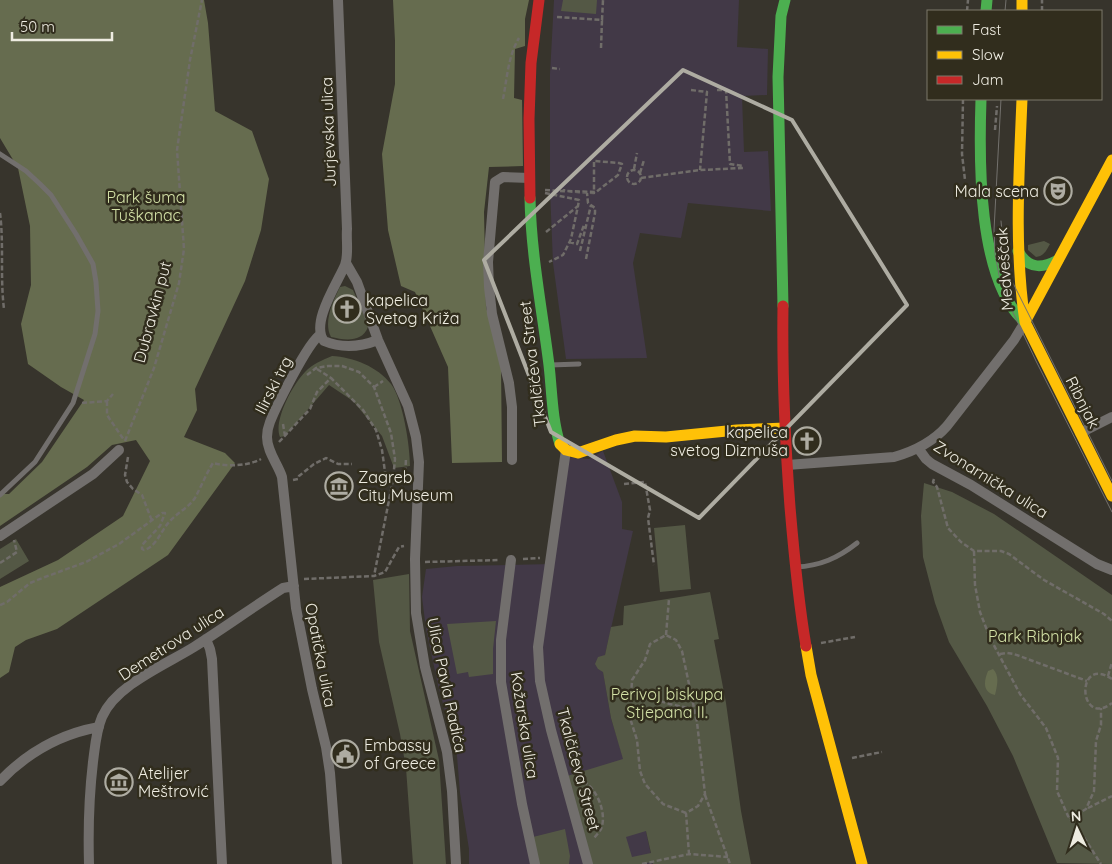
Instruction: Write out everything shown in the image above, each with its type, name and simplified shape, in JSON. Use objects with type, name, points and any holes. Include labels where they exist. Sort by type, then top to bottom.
[{"type":"street","name":"Jurjevska ulica","points":[[338,0],[347,229],[346,263]]},
{"type":"street","name":"Tkalčićeva Street","points":[[539,0],[532,63],[529,119],[531,232],[556,432],[561,446],[566,450],[538,647],[540,681],[588,864]]},
{"type":"street","points":[[785,0],[781,21],[778,77],[782,372],[784,428],[800,612],[811,675],[862,864]]},
{"type":"street","name":"Medveščak","points":[[982,100],[978,160],[985,227],[1007,300],[1014,313],[1025,322]]},
{"type":"street","name":"Medveščak","points":[[1022,100],[1018,251],[1021,300],[1025,322]]},
{"type":"street","points":[[918,448],[940,434],[1014,340],[1112,160]]},
{"type":"street","points":[[512,460],[512,407],[509,383],[492,314],[488,262],[495,182],[503,177],[530,178]]},
{"type":"street","points":[[1018,251],[1025,262],[1034,267],[1051,264],[1058,260]]},
{"type":"street","points":[[320,335],[327,342],[345,346],[361,346],[378,340],[357,282],[346,263]]},
{"type":"street","name":"Ilirski trg","points":[[270,453],[267,440],[269,424],[310,346],[320,335],[321,321],[337,280],[346,263]]},
{"type":"street","name":"Ribnjak","points":[[1025,322],[1112,496]]},
{"type":"street","name":"Ulica Pavla Radića","points":[[378,340],[408,406],[416,437],[419,462],[414,559],[416,614],[425,667],[447,752],[453,799],[456,864]]},
{"type":"street","points":[[1080,434],[1112,417]]},
{"type":"street","points":[[566,450],[578,453],[585,452],[616,440],[635,436],[666,437],[737,430],[784,428]]},
{"type":"street","points":[[0,536],[93,474],[122,447]]},
{"type":"street","name":"Zvonarnička ulica","points":[[788,465],[894,457],[918,448],[932,464],[971,485],[1098,564],[1112,570]]},
{"type":"street","name":"Opatička ulica","points":[[270,453],[282,477],[297,583],[296,608],[326,747],[332,790],[336,864]]},
{"type":"street","name":"Kožarska ulica","points":[[510,560],[501,640],[501,682],[522,804],[535,864]]},
{"type":"street","name":"Demetrova ulica","points":[[89,864],[88,813],[95,746],[99,727],[108,707],[119,695],[139,680],[206,639],[283,588],[297,583]]},
{"type":"street","points":[[206,639],[212,660],[222,864]]},
{"type":"street","points":[[0,781],[22,760],[40,748],[77,733],[99,727]]},
{"type":"lane","points":[[0,154],[26,171],[51,195],[76,234],[93,264],[98,311],[95,334],[74,403],[35,462],[0,494]]},
{"type":"lane","points":[[549,365],[579,364]]},
{"type":"lane","points":[[796,566],[812,566],[837,557],[857,543]]},
{"type":"path","name":"Dubravkin put","points":[[122,447],[154,368],[179,283],[184,248],[177,150],[190,60],[202,0]]},
{"type":"path","points":[[601,48],[603,0]]},
{"type":"path","points":[[557,17],[602,20]]},
{"type":"path","points":[[503,99],[509,64],[518,40]]},
{"type":"path","points":[[552,68],[560,68]]},
{"type":"path","points":[[690,90],[707,92],[700,170]]},
{"type":"path","points":[[641,178],[700,170],[743,167],[730,164],[726,90],[717,90]]},
{"type":"path","points":[[963,100],[962,154],[966,188]]},
{"type":"path","points":[[619,172],[627,173],[634,169],[637,153]]},
{"type":"path","points":[[564,189],[564,191],[596,192],[618,175],[622,164],[594,159],[594,193],[545,192],[579,200]]},
{"type":"path","points":[[627,173],[627,181],[631,184],[639,183],[644,160]]},
{"type":"path","points":[[634,169],[640,172]]},
{"type":"path","points":[[547,263],[563,255],[569,242],[579,200],[586,194]]},
{"type":"path","points":[[586,194],[588,203],[595,208],[586,259]]},
{"type":"path","points":[[580,251],[591,205]]},
{"type":"path","points":[[546,232],[578,206]]},
{"type":"path","points":[[0,213],[3,238],[1,287],[4,309]]},
{"type":"path","points":[[569,242],[577,244],[582,227],[586,221]]},
{"type":"path","points":[[342,361],[342,366]]},
{"type":"path","points":[[303,378],[316,368],[342,366],[359,372],[374,387],[391,433],[395,459],[393,480],[374,576]]},
{"type":"path","points":[[316,368],[331,378],[363,410],[376,430],[386,472],[393,480]]},
{"type":"path","points":[[278,442],[286,436],[310,409],[317,392],[331,378]]},
{"type":"path","points":[[374,387],[384,380],[389,387]]},
{"type":"path","points":[[113,394],[107,401],[107,415],[115,428],[123,436],[122,447],[129,453],[125,475],[127,482],[142,496],[152,521]]},
{"type":"path","points":[[74,403],[107,401]]},
{"type":"path","points":[[285,416],[282,425],[286,436]]},
{"type":"path","points":[[0,605],[30,583],[86,562],[119,544],[162,513],[166,513],[160,526],[142,545],[144,550],[147,549],[155,542],[169,522],[186,508],[194,498],[213,463],[218,465],[252,464],[270,453]]},
{"type":"path","points":[[292,480],[298,478],[314,464],[326,458],[338,464],[352,464]]},
{"type":"path","points":[[405,488],[406,458]]},
{"type":"path","points":[[934,479],[933,482],[937,487],[948,528],[961,542],[974,551],[1001,551],[1009,554],[1044,580],[1104,614],[1112,621]]},
{"type":"path","points":[[624,484],[645,482],[650,510],[648,518],[654,565]]},
{"type":"path","points":[[0,563],[17,552],[10,529]]},
{"type":"path","points":[[297,583],[374,576],[385,572],[399,547],[404,546]]},
{"type":"path","points":[[974,551],[975,585],[980,612],[990,638],[1020,694],[1046,728],[1058,758],[1057,791],[1070,819],[1100,864]]},
{"type":"path","points":[[421,562],[550,558]]},
{"type":"path","points":[[666,635],[669,599]]},
{"type":"path","points":[[666,635],[650,644],[645,660],[632,680],[630,718],[636,740],[640,771],[645,784],[664,804],[686,813]]},
{"type":"path","points":[[666,635],[676,640],[682,650],[697,722],[705,794],[730,864]]},
{"type":"path","points":[[821,643],[855,637]]},
{"type":"path","points":[[1000,654],[1014,654],[1087,681]]},
{"type":"path","points":[[1108,676],[1112,662]]},
{"type":"path","points":[[1112,679],[1108,676],[1098,675],[1087,681],[1084,690],[1086,700],[1095,707],[1101,708],[1112,703]]},
{"type":"path","points":[[632,695],[656,699],[683,708],[694,708]]},
{"type":"path","points":[[1086,809],[1094,791],[1096,741],[1101,725],[1101,708]]},
{"type":"path","points":[[852,758],[882,752]]},
{"type":"path","points":[[564,777],[586,783],[594,791],[600,804],[603,817],[601,828],[594,838],[584,846]]},
{"type":"path","points":[[686,813],[698,806],[705,794]]},
{"type":"path","points":[[1070,819],[1112,796]]},
{"type":"path","points":[[686,813],[689,854]]},
{"type":"path","points":[[642,864],[689,854],[728,857]]},
{"type":"highlighted area","points":[[683,70],[792,120],[907,305],[699,518],[551,432],[484,260]]},
{"type":"shaded area","points":[[554,0],[739,0],[737,47],[768,49],[767,95],[742,96],[744,152],[768,151],[771,211],[688,203],[681,238],[640,233],[633,263],[647,358],[566,359],[553,263],[550,190],[550,74]]},
{"type":"shaded area","points":[[603,451],[622,502],[622,529],[633,531],[605,655],[598,669],[603,671],[611,718],[646,831],[653,864],[469,864],[469,849],[460,793],[457,756],[438,685],[426,629],[422,597],[426,569],[457,566],[552,564],[569,457],[589,459]]},
{"type":"green space","name":"Park šuma Tuškanac","points":[[0,0],[204,0],[208,23],[215,111],[252,131],[269,179],[261,230],[245,281],[195,389],[197,410],[184,437],[225,453],[235,463],[168,555],[57,629],[26,640],[15,647],[9,672],[0,678],[0,587],[58,560],[123,516],[150,461],[136,440],[112,445],[87,467],[0,526],[0,494],[9,494],[42,462],[84,400],[61,387],[28,364],[21,324],[31,285],[30,226],[18,168],[0,138]]},
{"type":"green space","points":[[393,0],[529,0],[525,19],[525,46],[515,49],[514,98],[522,100],[523,166],[489,167],[484,212],[486,307],[501,365],[502,462],[452,463],[448,367],[415,292],[401,286],[388,230],[382,154],[395,84]]},
{"type":"green space","points":[[563,0],[597,0],[596,14],[561,11]]},
{"type":"green space","points":[[1044,241],[1050,244],[1041,256],[1036,257],[1028,250],[1028,245]]},
{"type":"green space","points":[[345,286],[353,290],[368,327],[362,336],[352,339],[331,337],[328,325],[332,305],[340,287]]},
{"type":"green space","points":[[332,356],[348,358],[364,364],[386,378],[391,384],[402,412],[409,447],[410,466],[394,468],[382,436],[353,401],[329,385],[285,436],[280,437],[279,422],[285,403],[295,385],[311,367]]},
{"type":"green space","name":"Park Ribnjak","points":[[924,483],[952,492],[994,514],[1112,595],[1112,864],[1057,863],[1013,756],[987,706],[949,642],[935,603],[923,557],[921,516]]},
{"type":"green space","points":[[685,525],[691,589],[660,592],[654,528]]},
{"type":"green space","points":[[16,539],[29,561],[0,579],[0,549]]},
{"type":"green space","points":[[409,574],[410,631],[439,760],[446,864],[413,864],[406,768],[379,642],[373,580]]},
{"type":"green space","name":"Perivoj biskupa Stjepana II.","points":[[710,592],[719,639],[714,640],[726,703],[741,811],[751,864],[653,864],[652,862],[642,864],[588,864],[564,777],[623,759],[611,718],[603,672],[595,664],[598,657],[605,655],[611,627],[623,625],[624,606]],"holes":[[[646,831],[651,853],[632,857],[626,837]]]},
{"type":"green space","points":[[496,621],[493,674],[469,677],[468,672],[457,674],[447,624]]},
{"type":"green space","points":[[993,669],[997,678],[995,695],[991,694],[985,686],[988,671]]},
{"type":"green space","points":[[565,829],[570,856],[569,864],[539,864],[533,837]]},
{"type":"tram line","points":[[1005,10],[1006,0]]},
{"type":"tram line","points":[[1001,100],[994,230],[995,254],[999,275],[1007,300],[1036,361],[1112,512]]},
{"type":"tram line","points":[[1001,221],[1004,252],[1010,277],[1112,481]]},
{"type":"traffic: fast","points":[[783,306],[778,77],[781,16],[785,0]]},
{"type":"traffic: fast","points":[[986,10],[987,0]]},
{"type":"traffic: fast","points":[[981,100],[981,185],[989,249],[998,278],[1009,303],[1025,322]]},
{"type":"traffic: fast","points":[[530,198],[535,261],[554,415],[560,444]]},
{"type":"traffic: fast","points":[[1018,251],[1026,261],[1035,266],[1046,265],[1058,260]]},
{"type":"traffic: slow","points":[[1022,0],[1022,10]]},
{"type":"traffic: slow","points":[[1022,100],[1018,239],[1025,322],[1112,496]]},
{"type":"traffic: slow","points":[[1025,322],[1112,160]]},
{"type":"traffic: slow","points":[[560,444],[566,450],[578,453],[616,440],[635,436],[666,437],[737,430],[784,428]]},
{"type":"traffic: slow","points":[[806,646],[811,675],[862,864]]},
{"type":"traffic: jam","points":[[530,198],[529,119],[531,63],[539,0]]},
{"type":"traffic: jam","points":[[783,306],[783,382],[788,482],[796,577],[806,646]]},
{"type":"place","name":"Mala scena","points":[[1058,191]]},
{"type":"place","name":"kapelica Svetog Križa","points":[[347,309]]},
{"type":"place","name":"kapelica svetog Dizmuša","points":[[807,441]]},
{"type":"place","name":"Zagreb City Museum","points":[[339,486]]},
{"type":"place","name":"Embassy of Greece","points":[[345,754]]},
{"type":"place","name":"Atelijer Meštrović","points":[[119,782]]}]
